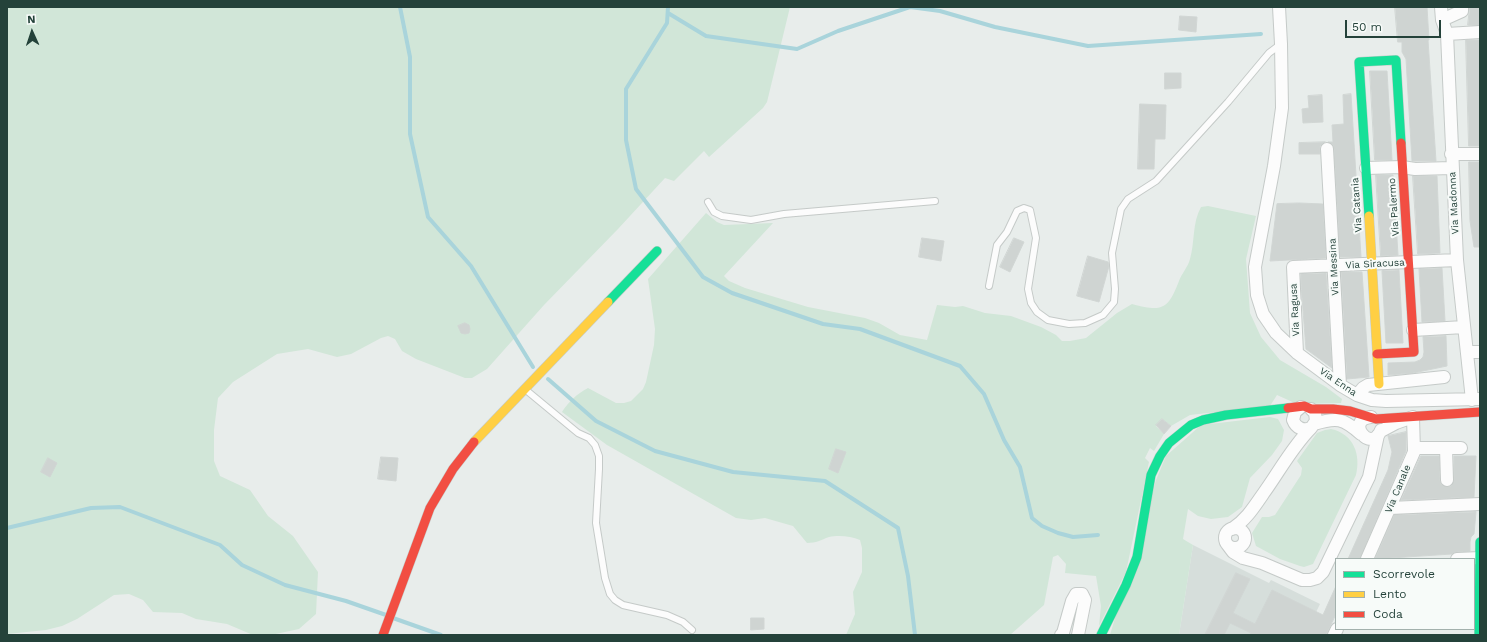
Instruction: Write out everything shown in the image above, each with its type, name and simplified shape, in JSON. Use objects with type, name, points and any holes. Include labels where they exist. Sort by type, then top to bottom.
[{"type":"street","name":"Via Enna","points":[[1279,7],[1282,108],[1274,166],[1255,267],[1257,295],[1263,314],[1276,333],[1297,353],[1357,395],[1372,400],[1386,401],[1476,399]]},
{"type":"street","name":"Via Madonna","points":[[1441,7],[1442,20],[1447,34],[1451,154],[1457,260],[1467,352],[1476,399]]},
{"type":"street","points":[[1442,20],[1462,11],[1462,7]]},
{"type":"street","points":[[1447,34],[1480,32]]},
{"type":"street","name":"Via Palermo","points":[[1377,354],[1414,352],[1396,60]]},
{"type":"street","name":"Via Catania","points":[[1379,384],[1359,62],[1396,60]]},
{"type":"street","name":"Via Messina","points":[[1327,149],[1340,384]]},
{"type":"street","points":[[1451,154],[1480,154]]},
{"type":"street","points":[[1366,168],[1402,166],[1415,169],[1452,168]]},
{"type":"street","points":[[384,632],[430,508],[453,469],[476,440],[657,251]]},
{"type":"street","name":"Via Siracusa","points":[[1293,267],[1457,260]]},
{"type":"street","name":"Via Ragusa","points":[[1293,267],[1297,353]]},
{"type":"street","points":[[1413,330],[1464,327]]},
{"type":"street","points":[[1467,352],[1480,352]]},
{"type":"street","points":[[1357,395],[1368,385],[1444,376]]},
{"type":"street","points":[[1294,446],[1295,412],[1306,408]]},
{"type":"street","points":[[1101,635],[1126,584],[1137,557],[1151,475],[1160,456],[1169,443],[1191,425],[1203,420],[1226,415],[1306,408],[1333,408],[1374,418],[1380,424],[1369,477],[1323,572],[1317,578],[1302,580],[1262,563],[1243,558],[1233,552],[1227,544],[1225,535],[1232,528],[1241,523],[1249,514],[1289,457],[1294,446],[1312,426],[1316,416],[1306,408]]},
{"type":"street","points":[[1270,411],[1279,412],[1303,429],[1333,419],[1342,421],[1350,424],[1363,436],[1372,439],[1396,423],[1413,417]]},
{"type":"street","points":[[1371,466],[1360,427],[1364,419],[1480,412]]},
{"type":"street","name":"Via Canale","points":[[1367,558],[1414,452],[1413,417]]},
{"type":"street","points":[[1414,448],[1460,448]]},
{"type":"street","points":[[1446,448],[1447,480]]},
{"type":"street","points":[[1390,508],[1480,504]]},
{"type":"street","points":[[1227,544],[1236,548],[1244,538],[1249,514]]},
{"type":"street","points":[[1232,528],[1240,530],[1250,551],[1262,563]]},
{"type":"street","points":[[1479,635],[1478,604],[1480,542]]},
{"type":"street","points":[[1061,635],[1072,601],[1076,594],[1082,594],[1085,600],[1078,635]]},
{"type":"lane","points":[[990,286],[996,245],[1007,232],[1017,211],[1024,208],[1030,210],[1036,238],[1028,289],[1031,303],[1037,312],[1048,320],[1069,324],[1085,323],[1104,315],[1114,302],[1115,289],[1112,253],[1121,209],[1128,199],[1156,181],[1228,102],[1269,53],[1281,44]]},
{"type":"lane","points":[[708,202],[714,212],[722,216],[751,220],[784,214],[935,201]]},
{"type":"lane","points":[[524,389],[578,433],[589,438],[595,445],[599,456],[596,523],[605,578],[610,594],[615,600],[623,605],[666,615],[683,622],[692,630]]},
{"type":"shaded area","points":[[1193,545],[1269,583],[1271,580],[1320,604],[1305,635],[1179,635]]},
{"type":"green space","points":[[7,7],[790,7],[767,102],[763,108],[709,157],[704,151],[674,181],[665,178],[544,305],[487,369],[472,378],[465,378],[416,359],[402,351],[395,339],[388,336],[381,338],[351,354],[337,357],[308,349],[277,354],[233,382],[218,398],[214,430],[214,461],[220,476],[250,490],[268,516],[293,536],[318,572],[316,614],[299,629],[271,635],[253,635],[227,624],[196,619],[182,613],[153,612],[143,600],[129,594],[114,595],[77,619],[62,626],[46,630],[7,634]]},
{"type":"green space","points":[[1208,206],[1256,216],[1246,259],[1250,313],[1261,337],[1280,360],[1326,387],[1342,399],[1341,403],[1297,404],[1277,395],[1270,406],[1190,415],[1171,426],[1162,419],[1156,426],[1164,434],[1154,451],[1150,448],[1145,458],[1149,462],[1126,572],[1099,626],[1101,606],[1096,576],[1065,573],[1066,564],[1058,555],[1053,557],[1044,605],[1010,635],[846,635],[855,614],[853,592],[862,572],[862,548],[860,540],[836,536],[807,543],[793,526],[765,518],[751,520],[736,518],[607,445],[562,412],[567,404],[588,388],[616,403],[631,401],[643,389],[646,382],[654,345],[655,329],[648,279],[706,213],[717,222],[724,225],[773,223],[724,276],[729,281],[745,288],[808,307],[865,318],[879,323],[900,335],[927,340],[937,305],[955,307],[963,306],[985,313],[1011,316],[1041,327],[1056,335],[1062,341],[1070,341],[1086,338],[1117,313],[1132,304],[1157,308],[1167,303],[1175,291],[1189,262],[1192,253],[1198,213],[1201,207]]},
{"type":"green space","points":[[1270,417],[1278,419],[1284,430],[1282,441],[1272,455],[1250,478],[1242,507],[1228,517],[1211,519],[1198,516],[1188,509],[1183,539],[1193,545],[1179,635],[1110,635],[1156,480],[1166,456],[1201,425]]},
{"type":"green space","points":[[1331,429],[1345,435],[1354,446],[1357,460],[1356,475],[1313,564],[1304,567],[1280,559],[1256,546],[1252,533],[1262,517],[1275,515],[1301,475],[1302,468],[1297,461],[1317,433]]},
{"type":"building","points":[[1395,7],[1427,7],[1436,161],[1412,161],[1406,59],[1402,52],[1402,42],[1398,42]]},
{"type":"building","points":[[1470,7],[1480,7],[1480,25],[1468,25]]},
{"type":"building","points":[[1180,16],[1197,17],[1196,32],[1179,30]]},
{"type":"building","points":[[1466,40],[1480,40],[1480,146],[1469,146]]},
{"type":"building","points":[[1370,71],[1387,71],[1392,160],[1375,160]]},
{"type":"building","points":[[1165,73],[1181,73],[1181,88],[1165,89]]},
{"type":"building","points":[[1351,94],[1361,257],[1340,257],[1334,149],[1333,145],[1328,142],[1333,142],[1332,125],[1344,124],[1343,95]]},
{"type":"building","points":[[1322,95],[1323,122],[1303,123],[1302,109],[1309,108],[1308,96]]},
{"type":"building","points":[[1140,104],[1166,105],[1165,139],[1155,139],[1154,169],[1138,169]]},
{"type":"building","points":[[1325,142],[1320,146],[1320,154],[1299,154],[1299,143]]},
{"type":"building","points":[[1469,162],[1480,162],[1480,247],[1474,247],[1470,221]]},
{"type":"building","points":[[1376,175],[1393,175],[1398,255],[1381,256]]},
{"type":"building","points":[[1413,176],[1437,176],[1440,253],[1418,254]]},
{"type":"building","points":[[1277,204],[1323,204],[1326,258],[1270,261]]},
{"type":"building","points":[[922,238],[944,241],[941,261],[919,257]]},
{"type":"building","points":[[1014,238],[1024,242],[1010,272],[1000,267]]},
{"type":"building","points":[[1088,256],[1108,262],[1109,266],[1099,302],[1077,296]]},
{"type":"building","points":[[1442,268],[1445,321],[1422,322],[1419,269]]},
{"type":"building","points":[[1399,270],[1403,343],[1386,343],[1382,271]]},
{"type":"building","points":[[1341,272],[1362,272],[1369,377],[1347,379]]},
{"type":"building","points":[[1326,273],[1332,368],[1306,349],[1301,284],[1301,274]]},
{"type":"building","points":[[465,323],[469,325],[470,329],[469,333],[465,334],[461,333],[458,326]]},
{"type":"building","points":[[1446,336],[1447,366],[1413,373],[1388,375],[1388,363],[1415,362],[1423,357],[1423,337]]},
{"type":"building","points":[[1162,419],[1171,426],[1164,434],[1156,425]]},
{"type":"building","points":[[1406,432],[1406,451],[1360,558],[1348,558],[1388,470],[1392,452],[1388,436]]},
{"type":"building","points":[[836,449],[846,452],[838,473],[829,469]]},
{"type":"building","points":[[1421,456],[1439,456],[1440,481],[1441,484],[1447,487],[1451,486],[1454,480],[1454,456],[1476,456],[1474,497],[1401,500]]},
{"type":"building","points":[[381,457],[398,458],[396,481],[378,479]]},
{"type":"building","points":[[48,458],[57,463],[50,477],[41,472]]},
{"type":"building","points":[[1476,512],[1474,534],[1471,537],[1470,542],[1470,551],[1452,554],[1375,558],[1394,515]]},
{"type":"building","points":[[1236,573],[1250,579],[1233,613],[1255,624],[1272,590],[1323,615],[1335,588],[1335,616],[1326,635],[1250,635],[1251,633],[1230,623],[1224,635],[1205,635]]},
{"type":"building","points":[[751,618],[764,618],[764,629],[751,630]]},
{"type":"waterway","points":[[400,7],[410,57],[410,134],[428,217],[471,266],[533,367]]},
{"type":"waterway","points":[[668,7],[667,23],[626,89],[626,140],[636,189],[703,277],[732,293],[823,324],[860,329],[960,366],[984,394],[1004,440],[1020,467],[1032,518],[1042,526],[1058,533],[1073,537],[1098,535]]},
{"type":"waterway","points":[[910,7],[940,11],[995,27],[1088,46],[1261,34]]},
{"type":"waterway","points":[[668,13],[706,36],[797,49],[838,31],[910,7]]},
{"type":"waterway","points":[[548,379],[596,421],[655,451],[733,472],[825,481],[898,528],[908,576],[915,635]]},
{"type":"waterway","points":[[7,528],[91,508],[120,507],[220,545],[242,565],[285,585],[346,601],[386,615]]},
{"type":"waterway","points":[[393,618],[441,635]]},
{"type":"traffic: fast","points":[[1369,216],[1359,62],[1396,60],[1401,143]]},
{"type":"traffic: fast","points":[[608,302],[657,251]]},
{"type":"traffic: fast","points":[[1101,635],[1126,585],[1137,557],[1151,475],[1160,456],[1169,443],[1191,425],[1203,420],[1226,415],[1288,408]]},
{"type":"traffic: fast","points":[[1479,635],[1480,542]]},
{"type":"traffic: slow","points":[[1369,216],[1379,384]]},
{"type":"traffic: slow","points":[[474,442],[608,302]]},
{"type":"traffic: jam","points":[[1377,354],[1414,352],[1401,143]]},
{"type":"traffic: jam","points":[[1288,408],[1304,406],[1311,409],[1350,411],[1376,419],[1480,412]]},
{"type":"traffic: jam","points":[[383,635],[430,508],[453,469],[474,442]]}]
